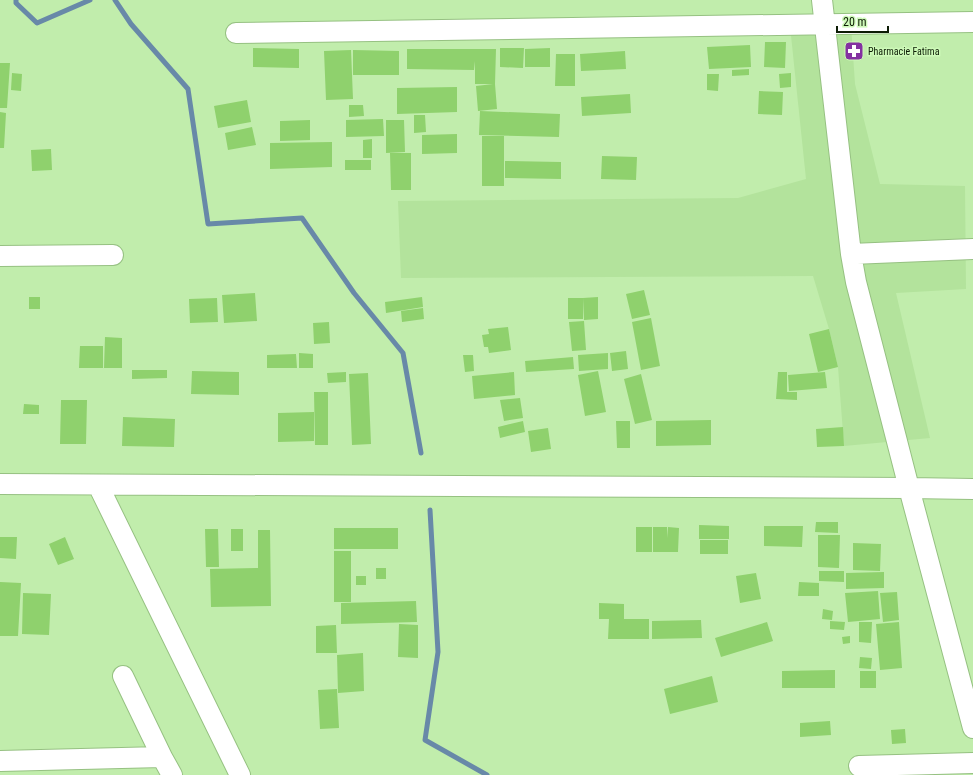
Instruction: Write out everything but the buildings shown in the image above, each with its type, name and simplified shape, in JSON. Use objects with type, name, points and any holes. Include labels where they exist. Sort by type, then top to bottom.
[{"type":"street","points":[[822,0],[851,254],[856,282],[973,728]]},
{"type":"street","points":[[236,33],[973,22]]},
{"type":"street","points":[[851,254],[973,249]]},
{"type":"street","points":[[0,256],[113,255]]},
{"type":"street","points":[[0,484],[973,489]]},
{"type":"street","points":[[98,485],[240,775]]},
{"type":"street","points":[[123,676],[172,775]]},
{"type":"street","points":[[0,761],[162,757]]},
{"type":"street","points":[[859,766],[973,763]]},
{"type":"shaded area","points":[[851,25],[855,84],[880,184],[965,186],[966,289],[896,293],[930,438],[844,446],[838,367],[829,329],[813,276],[401,278],[398,201],[738,198],[806,179],[790,26]]},
{"type":"waterway","points":[[16,0],[16,3],[37,23],[90,0]]},
{"type":"waterway","points":[[115,0],[131,24],[188,89],[208,224],[302,218],[354,293],[403,353],[421,453]]},
{"type":"waterway","points":[[430,510],[438,652],[425,740],[487,775]]},
{"type":"place","name":"Pharmacie Fatima","points":[[854,51]]}]
